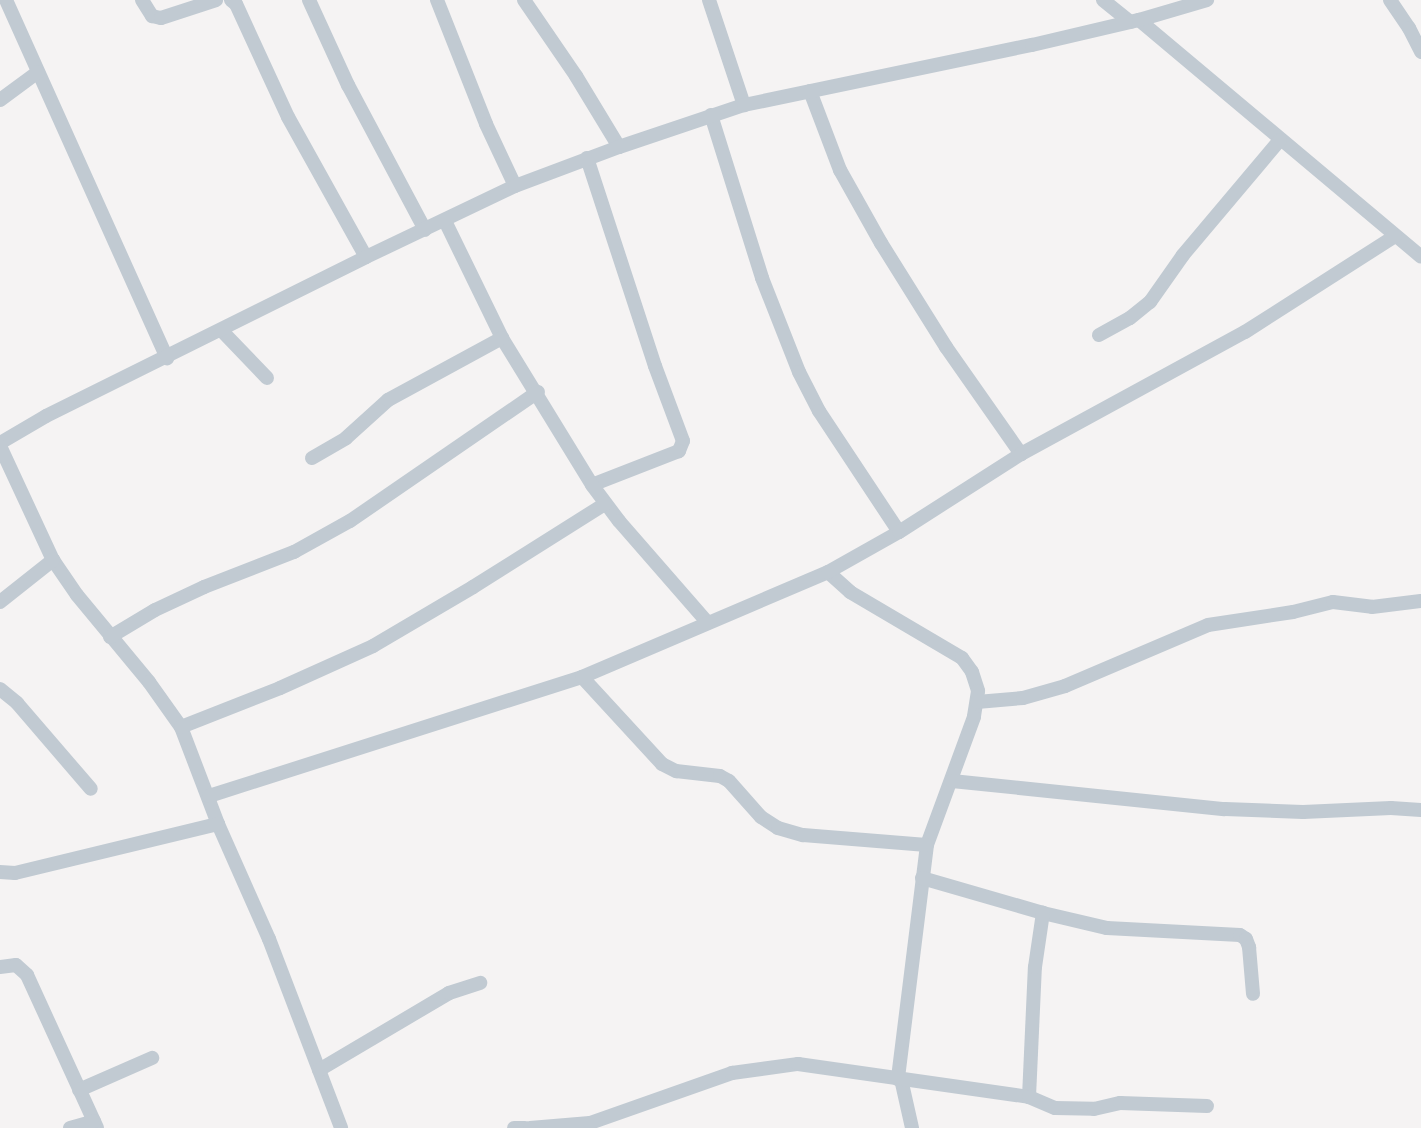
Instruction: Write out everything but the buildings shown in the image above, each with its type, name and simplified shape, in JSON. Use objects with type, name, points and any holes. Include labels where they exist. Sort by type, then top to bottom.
[{"type":"street","points":[[6,0],[167,358]]},
{"type":"street","points":[[142,0],[153,16],[161,18],[216,0]]},
{"type":"street","points":[[231,0],[236,4],[288,117],[366,257]]},
{"type":"street","points":[[309,0],[348,85],[425,230]]},
{"type":"street","points":[[437,0],[486,124],[515,186]]},
{"type":"street","points":[[524,0],[576,76],[619,147]]},
{"type":"street","points":[[709,0],[744,105]]},
{"type":"street","points":[[1103,0],[1135,21],[1421,257]]},
{"type":"street","points":[[341,1128],[269,939],[218,824],[181,727],[149,682],[110,637],[52,560],[0,444],[46,416],[222,331],[366,257],[515,186],[587,158],[744,105],[1135,21],[1207,0]]},
{"type":"street","points":[[1389,0],[1409,28],[1421,52]]},
{"type":"street","points":[[0,100],[38,72]]},
{"type":"street","points":[[810,92],[836,162],[881,243],[946,347],[1021,454]]},
{"type":"street","points":[[711,115],[762,278],[799,372],[819,411],[898,532]]},
{"type":"street","points":[[1099,335],[1130,318],[1150,302],[1183,255],[1280,140]]},
{"type":"street","points":[[587,158],[683,441],[679,451],[592,485]]},
{"type":"street","points":[[445,221],[502,338],[538,392],[592,485],[605,504],[708,623]]},
{"type":"street","points":[[209,796],[582,677],[828,572],[898,532],[1021,454],[1245,332],[1395,236]]},
{"type":"street","points":[[222,331],[267,378]]},
{"type":"street","points":[[312,458],[346,438],[388,400],[502,338]]},
{"type":"street","points":[[110,637],[155,610],[204,587],[294,552],[350,521],[538,392]]},
{"type":"street","points":[[181,727],[280,688],[373,646],[473,587],[605,504]]},
{"type":"street","points":[[0,602],[52,560]]},
{"type":"street","points":[[828,572],[865,603],[962,658],[972,672],[977,702],[952,781],[927,845],[899,1079],[912,1128]]},
{"type":"street","points":[[977,702],[1023,698],[1065,686],[1208,625],[1285,614],[1333,602],[1372,607],[1421,601]]},
{"type":"street","points":[[582,677],[662,764],[676,771],[720,777],[729,781],[761,816],[778,828],[803,835],[927,845]]},
{"type":"street","points":[[0,689],[17,703],[91,789]]},
{"type":"street","points":[[952,781],[1225,809],[1303,812],[1391,808],[1421,810]]},
{"type":"street","points":[[0,872],[15,873],[218,824]]},
{"type":"street","points":[[922,878],[1042,913],[1107,928],[1240,935],[1246,939],[1249,947],[1253,994]]},
{"type":"street","points":[[1029,1097],[1035,967],[1042,913]]},
{"type":"street","points":[[0,967],[16,965],[27,975],[95,1125],[70,1128]]},
{"type":"street","points":[[319,1070],[449,993],[480,983]]},
{"type":"street","points":[[79,1090],[152,1058]]},
{"type":"street","points":[[530,1128],[590,1123],[725,1075],[763,1067],[805,1064],[1029,1097],[1055,1108],[1094,1109],[1120,1103],[1207,1106]]},
{"type":"street","points":[[514,1128],[525,1128]]}]
